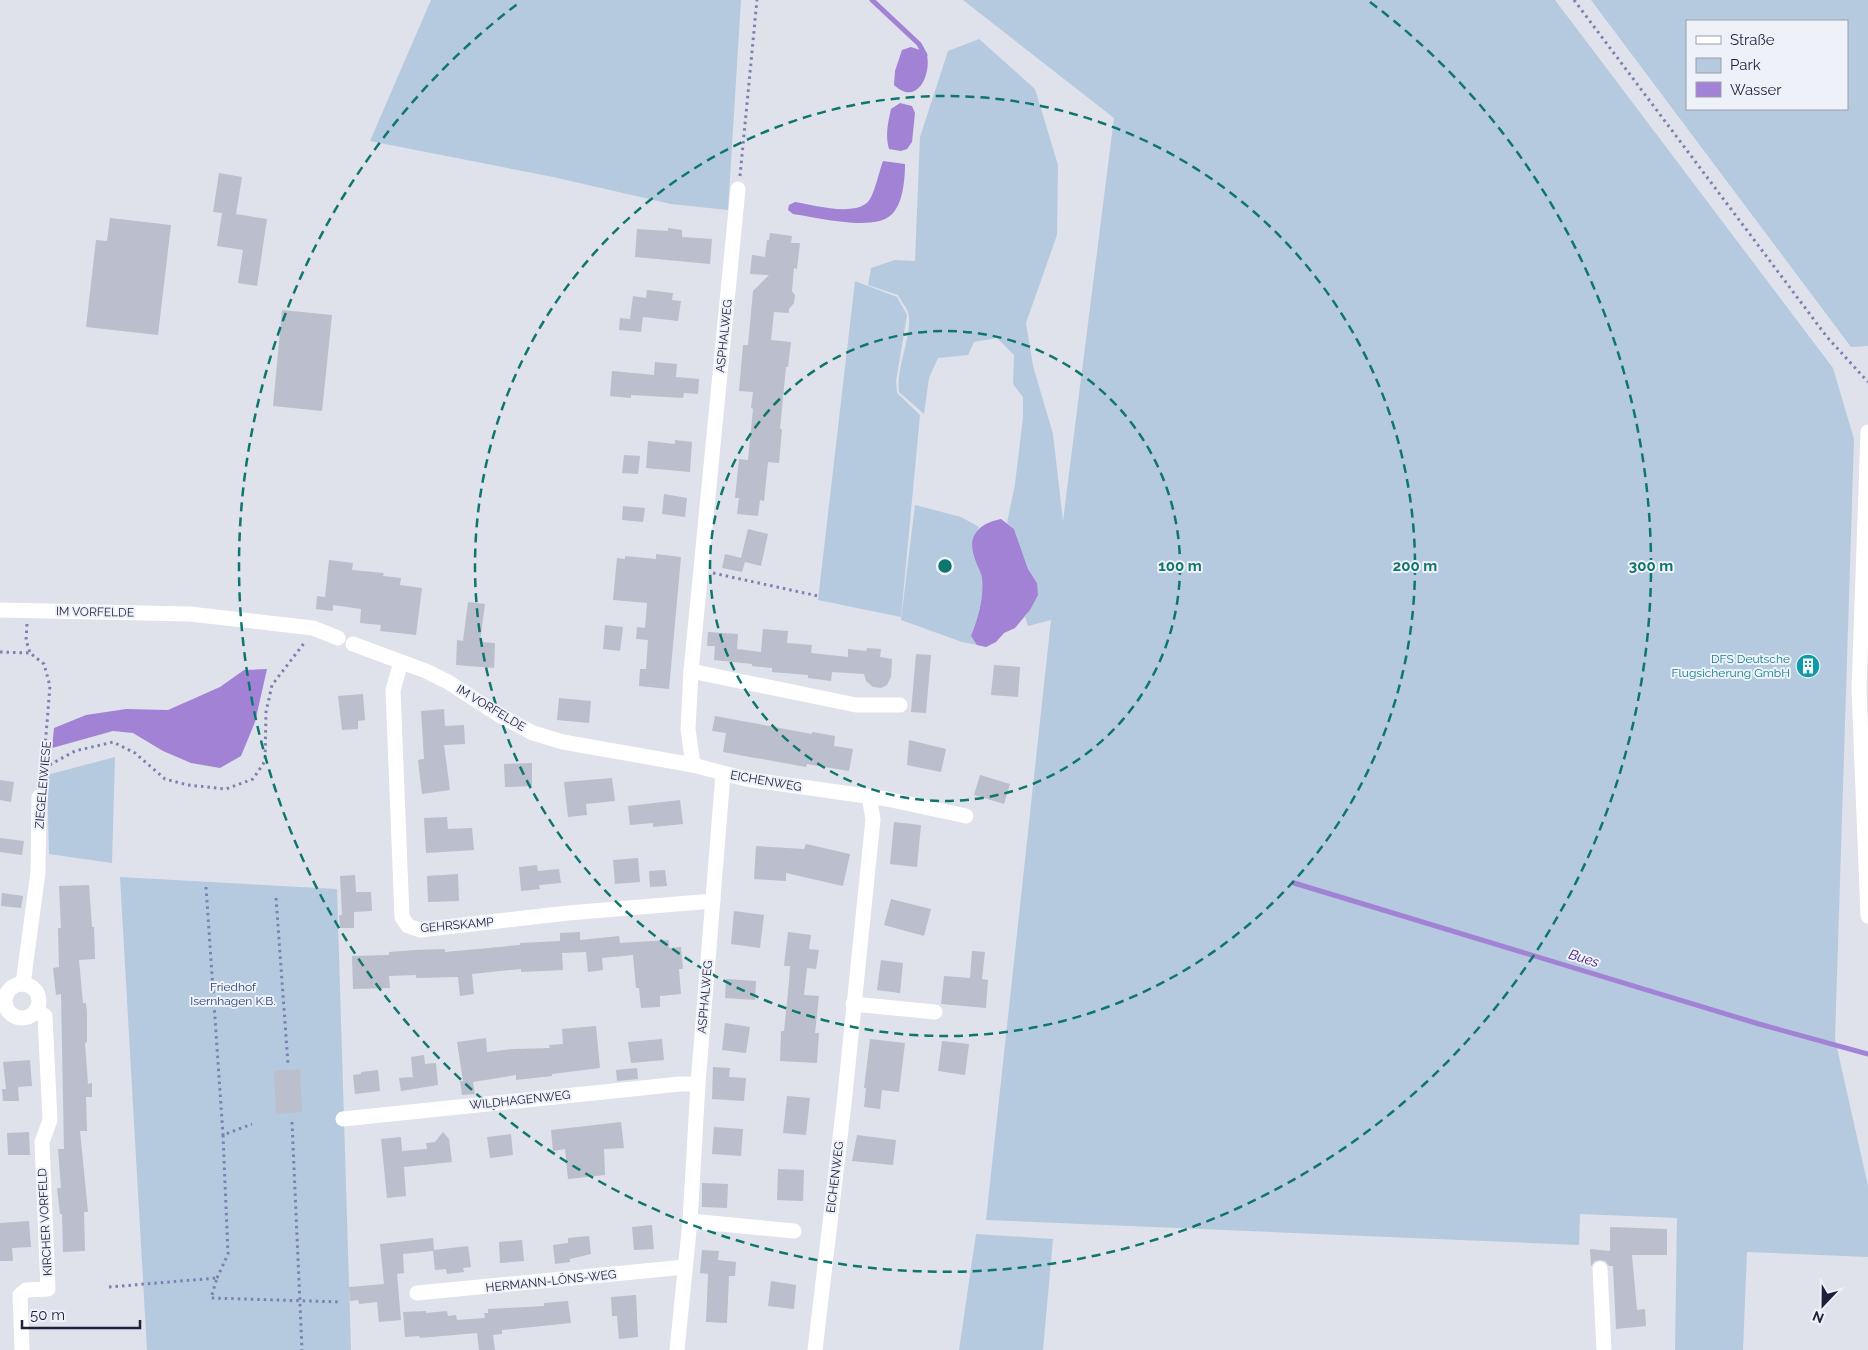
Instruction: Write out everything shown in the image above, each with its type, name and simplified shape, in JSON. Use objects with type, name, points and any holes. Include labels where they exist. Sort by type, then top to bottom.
[{"type":"street","name":"ASPHALWEG","points":[[693,765],[688,729],[690,672],[738,189]]},
{"type":"street","points":[[1868,432],[1858,690],[1868,916]]},
{"type":"street","name":"IM VORFELDE","points":[[0,610],[190,614],[313,628],[338,638]]},
{"type":"street","name":"IM VORFELDE","points":[[352,644],[426,671],[448,682],[499,715],[532,733],[564,742],[693,765],[723,774]]},
{"type":"street","name":"GEHRSKAMP","points":[[400,662],[393,690],[402,917],[408,926],[420,930],[568,913],[713,901]]},
{"type":"street","points":[[690,672],[856,705],[900,706]]},
{"type":"street","name":"ASPHALWEG","points":[[678,1350],[690,1221],[698,1084],[723,774]]},
{"type":"street","name":"EICHENWEG","points":[[723,774],[887,799],[966,816]]},
{"type":"street","name":"ZIEGELEIWIESE","points":[[23,984],[38,872],[39,797]]},
{"type":"street","name":"EICHENWEG","points":[[815,1350],[844,1104],[853,1004],[874,819],[869,797]]},
{"type":"street","points":[[23,984],[31,987],[36,993],[39,1002],[36,1010],[28,1017],[21,1018],[12,1016],[3,1010],[7,992],[14,986],[23,984]]},
{"type":"street","points":[[853,1004],[935,1012]]},
{"type":"street","name":"KIRCHER VORFELD","points":[[22,1350],[20,1295],[26,1290],[48,1289],[42,1142],[50,1120],[45,1016],[36,1010]]},
{"type":"street","name":"WILDHAGENWEG","points":[[343,1119],[680,1084],[698,1084]]},
{"type":"street","points":[[690,1221],[794,1230]]},
{"type":"street","name":"HERMANN-LÖNS-WEG","points":[[417,1294],[685,1267]]},
{"type":"street","points":[[1600,1269],[1604,1350]]},
{"type":"path","points":[[738,189],[757,0]]},
{"type":"path","points":[[1574,0],[1827,337],[1868,382]]},
{"type":"path","points":[[700,570],[818,596]]},
{"type":"path","points":[[0,652],[30,653],[26,640],[29,611]]},
{"type":"path","points":[[44,768],[75,751],[113,742],[135,753],[165,779],[188,785],[226,789],[253,779],[264,761],[266,712],[272,685],[313,628]]},
{"type":"path","name":"ZIEGELEIWIESE","points":[[30,653],[44,664],[50,686],[44,768],[39,797]]},
{"type":"path","points":[[206,888],[223,1135],[228,1254],[217,1278],[211,1298],[341,1302]]},
{"type":"path","points":[[276,898],[288,1064]]},
{"type":"path","points":[[292,1122],[302,1350]]},
{"type":"path","points":[[223,1135],[252,1124]]},
{"type":"path","points":[[109,1287],[217,1278]]},
{"type":"green space","points":[[431,0],[741,0],[728,210],[671,204],[553,177],[370,141]]},
{"type":"green space","points":[[963,0],[1555,0],[1833,368],[1854,439],[1835,1039],[1868,1186],[1868,1257],[1747,1252],[1743,1350],[1675,1350],[1677,1218],[1580,1214],[1579,1245],[986,1220],[1051,620],[1028,626],[1025,617],[1030,610],[1037,583],[1028,569],[1014,529],[1007,523],[1015,484],[1023,417],[1023,397],[1013,384],[1014,355],[997,338],[974,342],[968,355],[938,358],[929,378],[924,414],[899,392],[900,373],[909,325],[907,311],[898,295],[868,285],[871,268],[895,260],[915,261],[920,137],[948,51],[979,39],[1035,89],[1058,165],[1057,235],[1026,323],[1033,366],[1053,434],[1063,521],[1114,118]]},
{"type":"green space","points":[[1591,0],[1868,0],[1868,346],[1851,347]]},
{"type":"green space","points":[[855,281],[897,297],[907,315],[896,381],[897,393],[920,415],[901,617],[818,600]]},
{"type":"green space","points":[[915,505],[961,517],[979,527],[973,548],[981,570],[982,593],[978,615],[971,636],[978,645],[962,642],[901,620]]},
{"type":"green space","points":[[115,757],[112,863],[49,854],[47,775]]},
{"type":"green space","name":"Friedhof Isernhagen K.B.","points":[[120,877],[337,889],[351,1350],[147,1350]]},
{"type":"green space","points":[[976,1234],[1053,1239],[1043,1350],[959,1350]]},
{"type":"water","points":[[911,47],[926,52],[928,60],[922,84],[917,90],[910,92],[903,91],[894,85],[895,71],[902,50]]},
{"type":"water","points":[[900,103],[912,106],[915,113],[912,142],[907,149],[901,151],[889,149],[887,134],[891,109]]},
{"type":"water","points":[[883,161],[905,164],[901,198],[895,211],[883,220],[858,223],[844,222],[793,214],[788,210],[789,205],[795,202],[835,209],[856,208],[864,205],[872,196]]},
{"type":"water","points":[[1001,519],[1014,529],[1028,569],[1037,583],[1038,595],[1030,610],[1015,628],[1004,633],[996,642],[986,647],[977,645],[971,636],[980,608],[982,593],[981,575],[974,556],[972,542],[977,531],[987,523]]},
{"type":"water","points":[[267,669],[255,722],[241,756],[220,768],[191,763],[163,751],[133,733],[113,731],[52,748],[54,728],[86,715],[126,709],[168,710],[220,687],[244,670]]},
{"type":"building","points":[[219,173],[242,177],[236,214],[267,219],[257,286],[238,283],[243,250],[217,246],[222,213],[213,212]]},
{"type":"building","points":[[110,218],[171,225],[158,335],[86,327],[96,240],[107,241]]},
{"type":"building","points":[[668,228],[682,230],[682,237],[712,239],[710,264],[635,257],[637,229],[668,231]]},
{"type":"building","points":[[770,233],[792,236],[791,243],[800,243],[797,269],[794,268],[792,291],[795,295],[794,303],[789,309],[789,313],[774,312],[771,340],[791,342],[788,367],[786,367],[779,463],[768,462],[764,501],[760,500],[758,516],[737,514],[739,498],[735,498],[739,459],[748,460],[753,409],[751,408],[753,392],[739,391],[743,345],[748,345],[753,291],[769,275],[750,274],[752,255],[765,257],[767,240],[769,240]]},
{"type":"building","points":[[647,290],[673,293],[672,300],[681,301],[678,321],[643,317],[641,332],[619,330],[620,318],[630,319],[633,296],[646,298]]},
{"type":"building","points":[[282,310],[332,315],[322,411],[273,406]]},
{"type":"building","points":[[655,362],[677,364],[676,377],[699,379],[698,394],[684,393],[683,398],[631,395],[631,398],[610,396],[612,371],[654,375]]},
{"type":"building","points":[[675,440],[692,442],[690,472],[646,468],[648,441],[675,444]]},
{"type":"building","points":[[624,455],[640,456],[638,474],[622,473]]},
{"type":"building","points":[[664,494],[687,498],[685,517],[662,514]]},
{"type":"building","points":[[623,506],[645,508],[643,522],[622,520]]},
{"type":"building","points":[[748,529],[768,534],[761,566],[745,562],[742,572],[722,568],[725,554],[741,558]]},
{"type":"building","points":[[656,554],[681,557],[669,689],[639,686],[640,669],[646,669],[648,640],[636,639],[637,627],[645,628],[647,603],[613,600],[617,558],[625,559],[625,556],[656,559]]},
{"type":"building","points":[[329,560],[353,563],[352,570],[384,573],[383,576],[401,578],[400,585],[422,588],[416,635],[380,631],[381,625],[360,623],[361,609],[333,605],[333,611],[316,609],[317,596],[325,597]]},
{"type":"building","points":[[468,602],[485,604],[480,642],[495,643],[494,668],[456,665],[457,640],[463,641]]},
{"type":"building","points":[[605,625],[623,627],[620,651],[603,649]]},
{"type":"building","points":[[763,629],[788,631],[787,643],[812,645],[811,653],[848,657],[848,649],[866,651],[867,648],[881,649],[880,657],[892,659],[891,677],[887,685],[881,688],[873,687],[866,681],[864,674],[832,672],[831,681],[808,678],[808,675],[772,672],[772,668],[714,660],[715,646],[707,646],[708,632],[738,634],[737,649],[761,652]]},
{"type":"building","points":[[916,654],[931,655],[926,713],[911,712]]},
{"type":"building","points":[[994,665],[1020,667],[1018,697],[991,695]]},
{"type":"building","points":[[363,694],[365,720],[358,721],[358,729],[342,730],[338,696]]},
{"type":"building","points":[[559,698],[591,701],[589,723],[557,720]]},
{"type":"building","points":[[444,709],[445,726],[464,725],[465,744],[444,745],[450,790],[422,794],[418,760],[424,759],[421,711]]},
{"type":"building","points":[[715,716],[812,734],[812,732],[835,736],[834,746],[853,749],[849,771],[807,764],[806,767],[723,752],[726,733],[712,731]]},
{"type":"building","points":[[909,740],[946,749],[941,772],[907,765]]},
{"type":"building","points":[[532,763],[532,786],[505,787],[504,764]]},
{"type":"building","points":[[980,775],[1010,784],[1004,804],[974,795]]},
{"type":"building","points":[[612,778],[615,801],[586,804],[587,815],[568,817],[564,782]]},
{"type":"building","points":[[0,780],[14,782],[11,802],[0,800]]},
{"type":"building","points":[[680,800],[683,824],[653,827],[653,823],[630,825],[628,806]]},
{"type":"building","points":[[447,817],[448,829],[472,828],[474,850],[426,853],[424,818]]},
{"type":"building","points":[[894,822],[921,825],[917,867],[890,864]]},
{"type":"building","points":[[0,838],[24,841],[22,855],[0,852]]},
{"type":"building","points":[[806,844],[850,854],[843,886],[786,873],[786,881],[754,879],[756,846],[804,849]]},
{"type":"building","points":[[638,858],[640,882],[615,884],[613,860]]},
{"type":"building","points":[[537,865],[538,871],[559,869],[561,883],[539,885],[540,889],[521,891],[519,867]]},
{"type":"building","points":[[665,870],[667,886],[650,887],[649,871]]},
{"type":"building","points":[[458,874],[459,901],[428,902],[427,876]]},
{"type":"building","points":[[355,875],[356,892],[371,892],[372,911],[354,912],[354,928],[340,928],[339,915],[342,915],[340,876]]},
{"type":"building","points":[[89,885],[92,927],[94,927],[95,959],[79,960],[83,1003],[86,1003],[87,1013],[87,1042],[85,1043],[88,1084],[92,1083],[92,1097],[86,1097],[87,1131],[80,1131],[88,1212],[84,1212],[85,1251],[63,1252],[62,1214],[60,1214],[57,1188],[61,1188],[58,1149],[64,1149],[61,994],[56,995],[53,968],[59,967],[58,928],[61,928],[59,886]]},
{"type":"building","points":[[2,893],[23,896],[21,908],[1,906]]},
{"type":"building","points":[[891,899],[931,909],[924,936],[884,925]]},
{"type":"building","points":[[734,911],[764,915],[760,948],[731,944]]},
{"type":"building","points":[[580,932],[580,940],[619,936],[620,943],[669,940],[669,948],[681,947],[683,969],[679,969],[681,994],[660,996],[660,1007],[641,1008],[639,988],[636,988],[633,955],[602,958],[603,970],[588,972],[586,952],[562,953],[563,970],[521,972],[521,969],[472,974],[474,994],[460,996],[458,977],[416,978],[416,975],[389,976],[390,988],[353,989],[352,956],[389,955],[389,952],[415,950],[445,949],[445,952],[520,945],[520,943],[560,941],[560,933]]},
{"type":"building","points":[[788,932],[811,935],[809,949],[819,950],[816,969],[807,968],[804,995],[819,996],[815,1033],[819,1033],[817,1063],[780,1061],[781,1031],[784,1031],[790,966],[784,966]]},
{"type":"building","points":[[972,951],[985,952],[982,979],[988,980],[986,1008],[941,1004],[944,976],[970,978]]},
{"type":"building","points":[[881,960],[903,963],[900,993],[877,990]]},
{"type":"building","points":[[726,979],[756,981],[755,1000],[725,998]]},
{"type":"building","points":[[725,1023],[750,1027],[746,1053],[722,1050]]},
{"type":"building","points":[[596,1026],[600,1068],[516,1080],[516,1075],[473,1082],[475,1094],[462,1095],[460,1081],[463,1081],[457,1042],[486,1038],[487,1052],[550,1048],[549,1045],[563,1044],[562,1029]]},
{"type":"building","points":[[662,1039],[664,1060],[631,1063],[628,1042]]},
{"type":"building","points":[[870,1039],[905,1043],[899,1092],[882,1090],[880,1109],[864,1107],[866,1088],[864,1088]]},
{"type":"building","points":[[942,1041],[969,1044],[965,1075],[938,1071]]},
{"type":"building","points":[[424,1055],[425,1064],[436,1063],[438,1085],[401,1091],[399,1078],[412,1077],[413,1079],[411,1057]]},
{"type":"building","points":[[30,1060],[32,1086],[18,1087],[19,1101],[3,1101],[2,1089],[6,1089],[3,1062]]},
{"type":"building","points":[[713,1067],[730,1068],[729,1077],[746,1078],[744,1101],[712,1099]]},
{"type":"building","points":[[637,1068],[638,1079],[617,1081],[616,1070]]},
{"type":"building","points":[[300,1069],[302,1112],[276,1114],[274,1071]]},
{"type":"building","points":[[378,1070],[380,1091],[355,1094],[353,1075]]},
{"type":"building","points":[[787,1096],[810,1098],[806,1135],[783,1133]]},
{"type":"building","points":[[621,1122],[624,1148],[604,1149],[605,1175],[568,1179],[565,1149],[553,1151],[551,1130]]},
{"type":"building","points":[[714,1127],[743,1129],[741,1156],[712,1154]]},
{"type":"building","points":[[29,1132],[30,1155],[8,1155],[7,1133]]},
{"type":"building","points":[[443,1132],[449,1139],[452,1162],[404,1167],[406,1196],[387,1198],[381,1139],[401,1137],[402,1151],[427,1149],[426,1143],[435,1142]]},
{"type":"building","points":[[511,1134],[513,1155],[490,1158],[487,1137]]},
{"type":"building","points":[[857,1135],[896,1140],[893,1165],[852,1161]]},
{"type":"building","points":[[778,1169],[804,1170],[803,1201],[777,1200]]},
{"type":"building","points":[[702,1183],[728,1184],[727,1208],[702,1207]]},
{"type":"building","points":[[29,1221],[31,1247],[12,1248],[13,1261],[0,1261],[0,1223]]},
{"type":"building","points":[[652,1225],[654,1249],[634,1250],[632,1227]]},
{"type":"building","points":[[1610,1227],[1667,1229],[1667,1255],[1632,1255],[1637,1310],[1645,1309],[1646,1326],[1616,1329],[1613,1266],[1609,1266],[1605,1261],[1600,1260],[1595,1261],[1591,1266],[1590,1249],[1610,1251]]},
{"type":"building","points":[[589,1236],[591,1254],[570,1259],[570,1262],[555,1264],[553,1245],[568,1243],[568,1238]]},
{"type":"building","points":[[433,1238],[434,1250],[468,1246],[471,1267],[463,1268],[464,1272],[447,1274],[446,1269],[435,1270],[433,1251],[403,1254],[404,1273],[397,1274],[401,1320],[379,1322],[377,1302],[359,1304],[358,1300],[350,1301],[349,1287],[384,1284],[380,1244]]},
{"type":"building","points":[[522,1240],[524,1261],[500,1263],[499,1242]]},
{"type":"building","points":[[702,1250],[719,1251],[718,1260],[736,1262],[735,1276],[729,1276],[727,1323],[706,1322],[708,1274],[700,1273]]},
{"type":"building","points":[[771,1281],[796,1285],[794,1309],[768,1306]]},
{"type":"building","points":[[636,1295],[638,1337],[619,1339],[617,1316],[612,1316],[611,1297]]},
{"type":"building","points":[[568,1301],[571,1323],[502,1330],[502,1334],[493,1335],[495,1350],[479,1350],[477,1333],[420,1338],[419,1336],[405,1337],[403,1312],[426,1311],[426,1313],[447,1311],[448,1316],[456,1315],[457,1320],[485,1318],[484,1313],[488,1313],[488,1309],[544,1306],[544,1303]]},
{"type":"waterway","points":[[872,0],[919,44],[925,55]]},
{"type":"waterway","name":"Bues","points":[[1294,883],[1759,1024],[1868,1054]]},
{"type":"place","name":"DFS Deutsche Flugsicherung GmbH","points":[[1808,666]]}]
